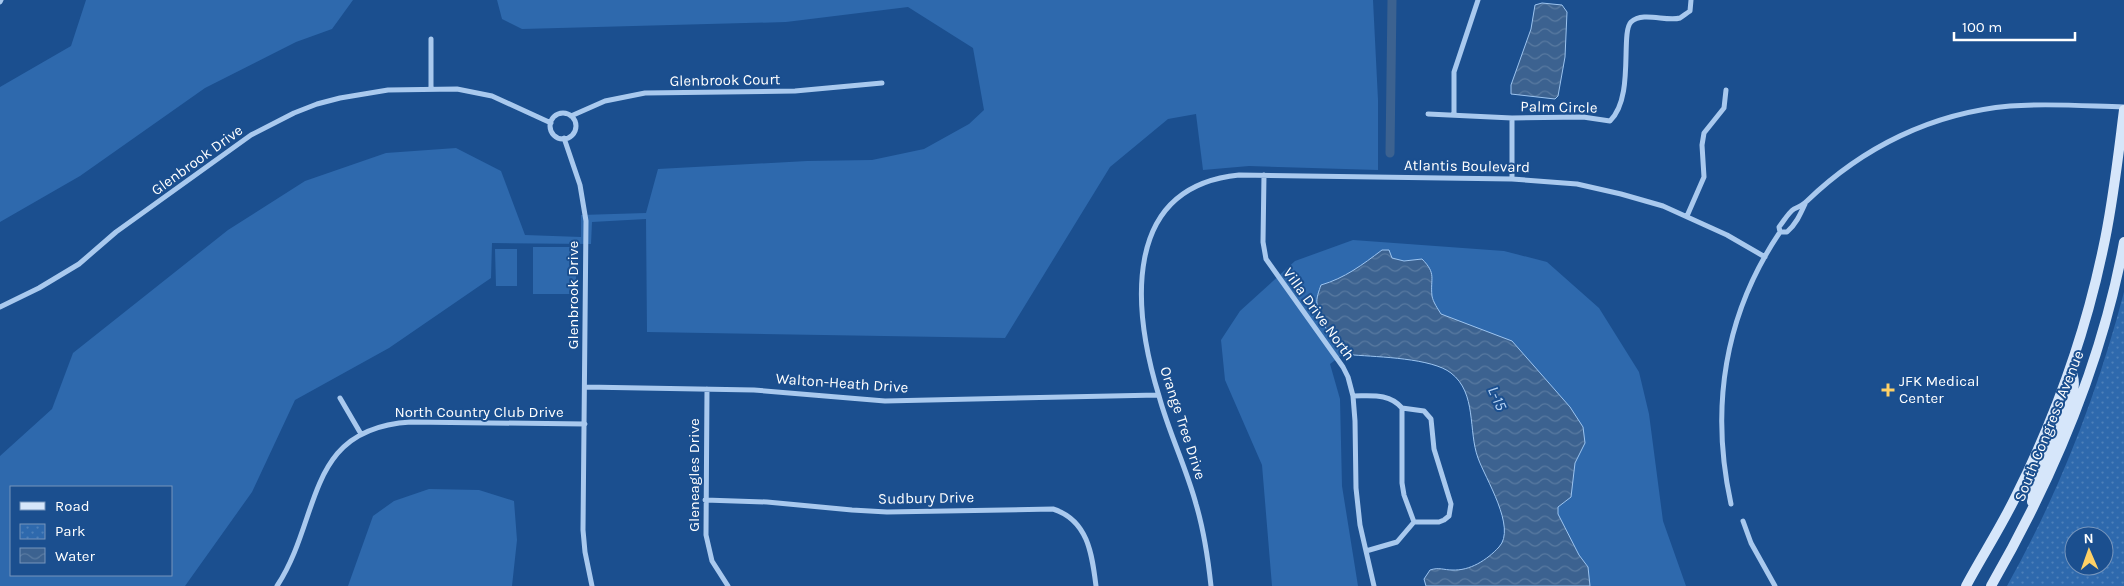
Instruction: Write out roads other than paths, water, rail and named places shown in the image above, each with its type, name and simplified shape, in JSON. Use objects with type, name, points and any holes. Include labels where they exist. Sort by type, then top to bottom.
[{"type":"main road","name":"South Congress Avenue","points":[[1966,586],[2016,498],[2070,368],[2103,250],[2124,109]]},
{"type":"main road","name":"South Congress Avenue","points":[[1991,586],[2031,511],[2084,389],[2110,302],[2124,242]]},
{"type":"main road","points":[[2031,511],[2034,487],[2049,456],[2075,386],[2074,376],[2070,368]]},
{"type":"street","points":[[1454,114],[1454,72],[1478,0]]},
{"type":"street","name":"Palm Circle","points":[[1428,114],[1512,118],[1583,117],[1610,121],[1617,114],[1625,84],[1627,73],[1626,30],[1630,23],[1637,19],[1680,18],[1690,11],[1691,0]]},
{"type":"street","points":[[430,38],[431,89]]},
{"type":"street","name":"Glenbrook Court","points":[[571,116],[605,101],[645,94],[795,91],[882,83]]},
{"type":"street","name":"Glenbrook Drive","points":[[0,307],[60,277],[85,259],[116,232],[170,195],[236,145],[272,123],[302,110],[340,98],[388,90],[457,89],[492,96],[551,123],[554,135],[564,138],[580,185],[585,212],[585,424]]},
{"type":"street","points":[[1688,216],[1704,177],[1702,145],[1704,133],[1724,108],[1726,90]]},
{"type":"street","points":[[1732,504],[1721,443],[1721,413],[1725,370],[1736,322],[1754,277],[1780,232],[1779,227],[1793,210],[1805,204],[1848,166],[1873,149],[1906,132],[1934,121],[1982,109],[2010,106],[2124,109]]},
{"type":"street","points":[[551,123],[560,114],[571,116],[576,122],[575,131],[570,137],[564,138]]},
{"type":"street","name":"Palm Circle","points":[[1512,118],[1512,179]]},
{"type":"street","name":"Atlantis Boulevard","points":[[1165,212],[1190,189],[1212,180],[1239,175],[1548,181],[1606,190],[1688,216],[1727,235],[1765,257]]},
{"type":"street","name":"Villa Drive North","points":[[1264,175],[1263,242],[1266,259],[1343,367],[1348,377],[1353,396],[1356,488],[1360,525],[1374,586]]},
{"type":"street","points":[[1780,232],[1790,230],[1798,220],[1805,204]]},
{"type":"street","name":"Orange Tree Drive","points":[[1165,212],[1157,223],[1148,242],[1143,262],[1142,275],[1146,334],[1158,395],[1197,505],[1204,533],[1211,586]]},
{"type":"street","name":"Walton-Heath Drive","points":[[585,387],[754,390],[885,401],[1158,395]]},
{"type":"street","name":"Gleneagles Drive","points":[[707,389],[705,529],[708,548],[715,567],[728,586]]},
{"type":"street","points":[[1353,396],[1387,397],[1397,402],[1402,408],[1402,483],[1404,495],[1414,522]]},
{"type":"street","points":[[340,398],[361,434]]},
{"type":"street","points":[[1366,551],[1397,542],[1414,522],[1439,522],[1449,516],[1451,504],[1434,449],[1431,419],[1424,411],[1402,408]]},
{"type":"street","name":"North Country Club Drive","points":[[277,586],[298,546],[323,472],[344,447],[361,434],[391,424],[411,422],[585,424],[583,530],[586,560],[592,586]]},
{"type":"street","name":"Sudbury Drive","points":[[705,500],[767,502],[887,512],[1052,510],[1069,516],[1085,534],[1090,550],[1096,586]]},
{"type":"street","points":[[1743,521],[1751,543],[1775,586]]},
{"type":"water","points":[[1542,3],[1562,5],[1567,12],[1565,57],[1558,96],[1555,99],[1511,94],[1511,85],[1531,29],[1535,5]]},
{"type":"water","points":[[1382,250],[1389,250],[1392,258],[1404,261],[1422,259],[1430,269],[1432,296],[1441,314],[1512,341],[1570,407],[1583,427],[1585,443],[1575,463],[1571,497],[1558,507],[1558,514],[1579,555],[1588,567],[1590,586],[1426,586],[1424,579],[1430,570],[1465,569],[1478,564],[1489,556],[1499,547],[1504,539],[1504,528],[1498,503],[1478,458],[1468,402],[1465,391],[1459,381],[1451,373],[1431,364],[1404,359],[1354,355],[1335,341],[1321,319],[1317,302],[1321,285],[1346,275]]},
{"type":"waterway","name":"L-15","points":[[1390,153],[1392,0]]},
{"type":"place","name":"JFK Medical Center","points":[[1888,390]]}]
